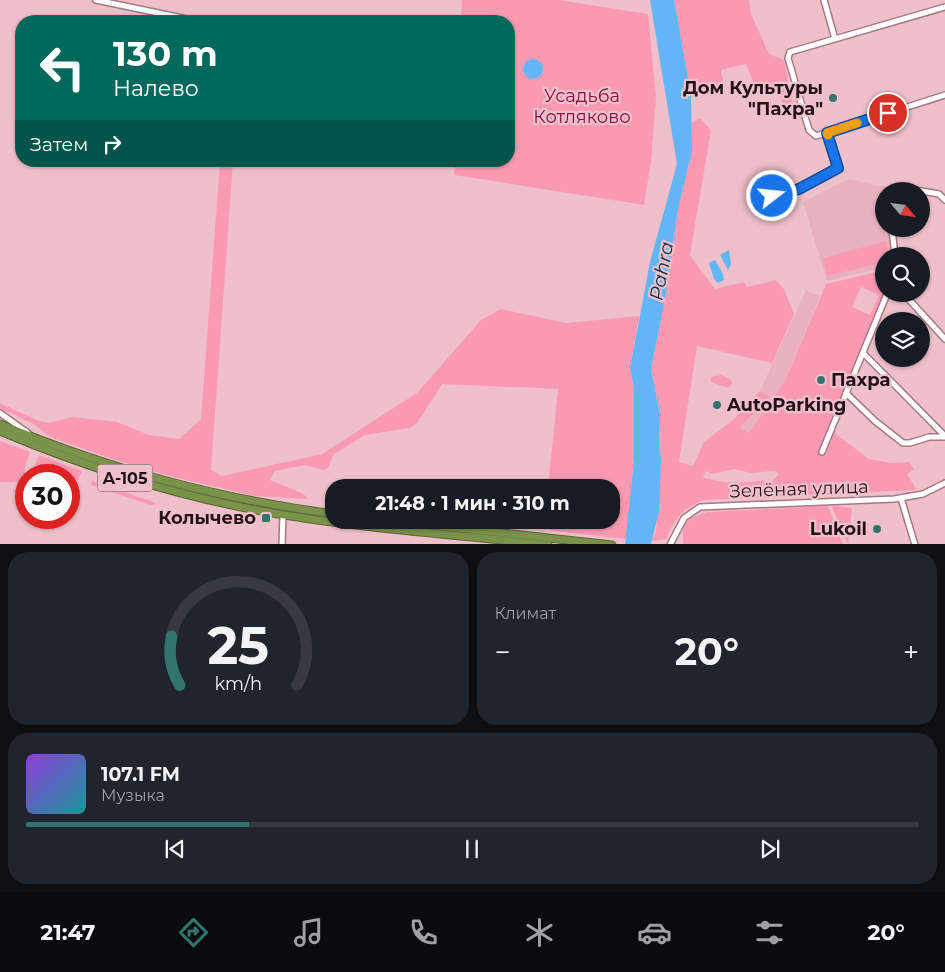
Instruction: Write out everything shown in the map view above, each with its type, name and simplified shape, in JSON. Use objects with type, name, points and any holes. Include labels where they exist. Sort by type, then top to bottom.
[{"type":"highway","name":"А-105","points":[[0,424],[102,464],[173,484],[256,503],[325,513]]},
{"type":"highway","name":"А-105","points":[[0,431],[68,459],[137,482],[215,502],[283,515],[548,544]]},
{"type":"highway","points":[[466,529],[612,544]]},
{"type":"street","points":[[96,0],[168,15]]},
{"type":"street","points":[[824,0],[835,39]]},
{"type":"street","points":[[945,7],[790,52],[788,58],[809,130],[816,136],[945,95]]},
{"type":"street","points":[[772,196],[799,189],[838,168],[827,133]]},
{"type":"street","points":[[930,192],[939,194],[945,200]]},
{"type":"street","points":[[822,452],[884,302]]},
{"type":"street","points":[[911,302],[945,339]]},
{"type":"street","points":[[864,354],[945,437]]},
{"type":"street","points":[[846,393],[875,421],[903,443],[910,443],[929,437],[945,437]]},
{"type":"street","points":[[0,413],[39,440]]},
{"type":"street","points":[[0,424],[8,423],[9,418]]},
{"type":"street","name":"Зелёная улица","points":[[670,544],[684,518],[700,507],[900,498],[923,494],[945,483]]},
{"type":"street","points":[[900,498],[915,544]]},
{"type":"street","points":[[282,544],[283,515]]},
{"type":"shaded area","points":[[848,179],[875,185],[875,238],[890,238],[892,247],[875,247],[875,269],[827,281],[803,202]]},
{"type":"shaded area","points":[[806,290],[820,296],[785,381],[749,433],[738,428],[769,397],[760,391]]},
{"type":"green space","name":"Усадьба Котляково","points":[[462,0],[559,0],[648,14],[656,98],[651,162],[644,205],[454,175],[455,167],[515,167],[515,15],[461,15]]},
{"type":"green space","points":[[674,0],[749,0],[751,14],[769,54],[784,60],[793,104],[784,109],[781,96],[759,82],[754,84],[746,64],[721,70],[725,92],[691,96]]},
{"type":"green space","points":[[700,118],[711,130],[690,255],[715,289],[744,282],[747,287],[776,280],[784,289],[794,314],[772,363],[697,346],[679,462],[693,466],[704,442],[734,419],[760,391],[769,397],[739,428],[749,433],[785,381],[826,284],[875,272],[875,293],[861,287],[852,307],[870,315],[876,302],[885,302],[881,312],[875,312],[875,326],[832,431],[869,459],[892,463],[909,462],[914,469],[907,474],[917,490],[704,500],[690,507],[676,519],[666,539],[652,541],[656,531],[661,459],[659,445],[660,414],[651,369],[667,288],[678,208],[692,151],[691,123]],"holes":[[[734,469],[751,473],[775,471],[779,474],[771,482],[763,480],[728,482],[703,477],[706,471],[712,474]]]},
{"type":"green space","points":[[220,167],[233,167],[211,470],[222,476],[322,454],[417,393],[481,320],[501,309],[566,323],[639,316],[630,368],[634,388],[634,461],[626,539],[552,531],[549,529],[620,529],[620,479],[549,479],[558,389],[442,384],[418,422],[410,428],[365,435],[334,454],[328,468],[324,470],[305,465],[275,471],[270,480],[302,493],[309,499],[255,496],[173,477],[112,459],[50,437],[35,425],[0,408],[0,403],[39,421],[49,423],[73,417],[117,422],[149,435],[179,439],[201,419]]},
{"type":"green space","points":[[886,241],[888,247],[875,247],[875,264],[827,276],[823,258]]},
{"type":"green space","points":[[721,375],[731,380],[732,384],[728,388],[711,382],[711,377]]},
{"type":"green space","points":[[0,441],[30,452],[26,464],[15,464],[15,482],[0,482]]},
{"type":"green space","points":[[39,455],[63,464],[35,464]]},
{"type":"green space","points":[[92,481],[157,504],[150,505],[91,485]]},
{"type":"green space","points":[[828,506],[843,544],[683,544],[683,526],[691,518],[707,512]]},
{"type":"green space","points":[[832,507],[852,508],[848,544]]},
{"type":"water","name":"Pahra","points":[[650,0],[674,0],[691,96],[692,151],[678,208],[667,288],[651,369],[660,414],[659,511],[651,544],[625,544],[634,461],[634,388],[630,368],[650,262],[677,164]]},
{"type":"water","points":[[529,59],[537,59],[543,65],[543,73],[537,79],[529,79],[523,73],[523,65]]},
{"type":"water","points":[[729,250],[731,264],[728,270],[720,255]]},
{"type":"water","points":[[715,260],[723,274],[724,280],[718,283],[714,279],[709,263]]},
{"type":"slow traffic","points":[[828,135],[827,133],[857,123]]},
{"type":"place","name":"Дом Культуры \"Пахра\"","points":[[833,98]]},
{"type":"place","name":"Пахра","points":[[821,380]]},
{"type":"place","name":"AutoParking","points":[[717,405]]},
{"type":"place","name":"Колычево","points":[[266,518]]},
{"type":"place","name":"Lukoil","points":[[877,529]]},
{"type":"route","points":[[772,196],[799,189],[838,168],[827,133],[888,113]]}]
